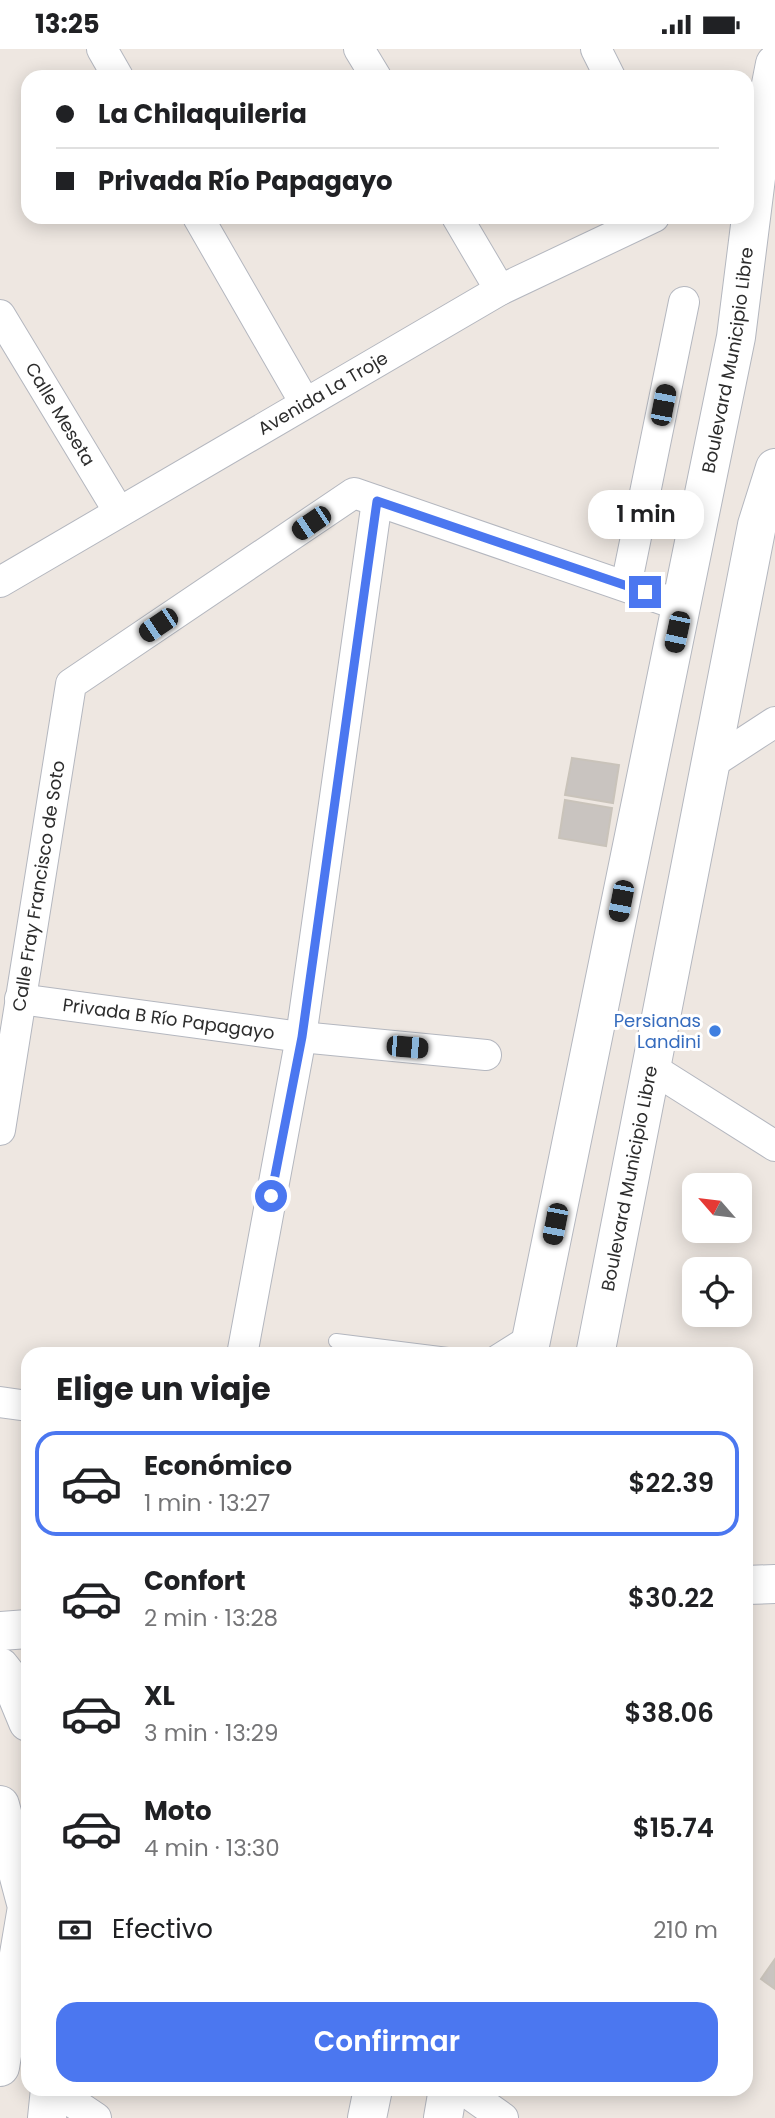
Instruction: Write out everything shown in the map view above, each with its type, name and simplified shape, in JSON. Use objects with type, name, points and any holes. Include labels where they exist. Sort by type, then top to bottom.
[{"type":"main road","name":"Boulevard Municipio Libre","points":[[754,194],[762,130],[775,64]]},
{"type":"main road","name":"Boulevard Municipio Libre","points":[[531,1342],[736,337],[750,224]]},
{"type":"main road","name":"Boulevard Municipio Libre","points":[[597,1347],[757,524],[775,468]]},
{"type":"main road","points":[[753,1585],[775,1584]]},
{"type":"main road","points":[[0,1631],[21,1630]]},
{"type":"main road","points":[[0,1667],[11,1681],[21,1705]]},
{"type":"main road","points":[[0,1805],[21,1884]]},
{"type":"main road","points":[[0,2067],[21,1943]]},
{"type":"main road","points":[[47,2118],[51,2096]]},
{"type":"main road","points":[[367,2118],[372,2096]]},
{"type":"main road","points":[[443,2118],[447,2096]]},
{"type":"street","points":[[102,49],[114,70]]},
{"type":"street","points":[[359,49],[372,70]]},
{"type":"street","points":[[596,49],[606,70]]},
{"type":"street","points":[[202,224],[305,403]]},
{"type":"street","points":[[461,224],[500,290]]},
{"type":"street","name":"Avenida La Troje","points":[[0,582],[500,290],[639,224]]},
{"type":"street","points":[[626,586],[684,302]]},
{"type":"street","name":"Calle Meseta","points":[[0,315],[119,512]]},
{"type":"street","name":"Calle Fray Francisco de Soto","points":[[0,1130],[71,684],[354,493],[377,501]]},
{"type":"street","points":[[244,1347],[302,1037],[377,501],[682,605]]},
{"type":"street","points":[[712,763],[775,722]]},
{"type":"street","name":"Privada B Río Papagayo","points":[[20,999],[302,1037],[486,1055]]},
{"type":"street","points":[[650,1067],[775,1146]]},
{"type":"street","points":[[0,1402],[21,1405]]},
{"type":"street","points":[[63,2096],[96,2118]]},
{"type":"street","points":[[472,2096],[503,2118]]},
{"type":"lane","points":[[336,1341],[384,1347]]},
{"type":"building","points":[[572,758],[619,765],[613,803],[565,795]]},
{"type":"building","points":[[565,800],[612,808],[606,846],[559,838]]},
{"type":"building","points":[[775,1959],[775,1989],[761,1979]]},
{"type":"place","name":"Persianas Landini","points":[[715,1031]]},
{"type":"route","points":[[271,1196],[302,1037],[377,501],[645,592]]}]
